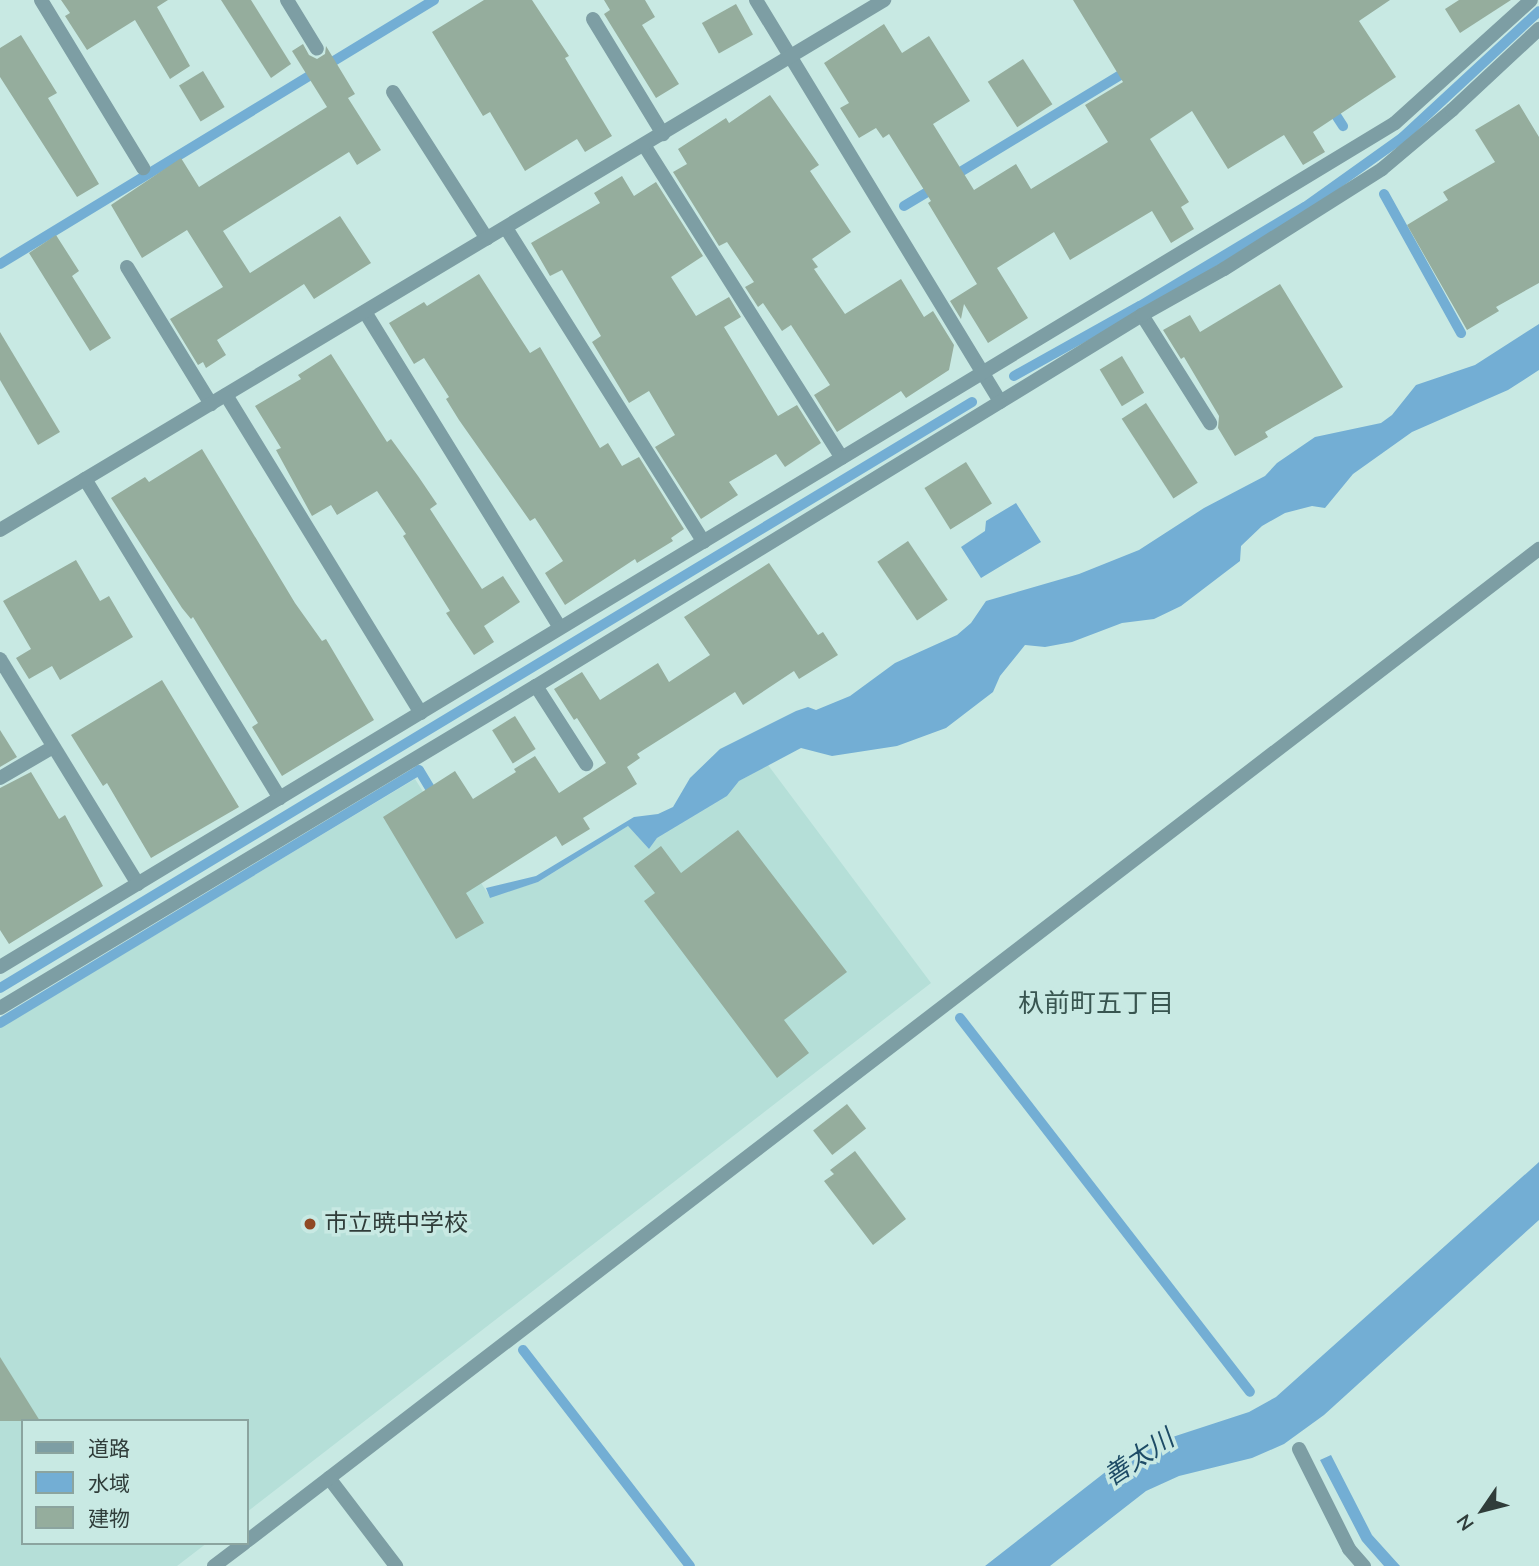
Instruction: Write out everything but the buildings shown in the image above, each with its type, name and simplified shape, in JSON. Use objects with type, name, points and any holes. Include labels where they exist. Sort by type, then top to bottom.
[{"type":"street","points":[[41,0],[144,168]]},
{"type":"street","points":[[287,0],[317,49]]},
{"type":"street","points":[[756,0],[1000,402]]},
{"type":"street","points":[[0,530],[884,0]]},
{"type":"street","points":[[0,967],[1395,123],[1531,0]]},
{"type":"street","points":[[593,19],[663,134]]},
{"type":"street","points":[[0,1008],[536,687],[1142,315],[1224,270],[1382,169],[1452,110],[1539,29]]},
{"type":"street","points":[[394,92],[487,239]]},
{"type":"street","points":[[644,145],[842,458]]},
{"type":"street","points":[[506,228],[704,542]]},
{"type":"street","points":[[127,267],[211,404]]},
{"type":"street","points":[[365,312],[561,628]]},
{"type":"street","points":[[1142,315],[1210,423]]},
{"type":"street","points":[[226,395],[421,713]]},
{"type":"street","points":[[85,480],[281,798]]},
{"type":"street","points":[[248,1540],[1539,549]]},
{"type":"street","points":[[0,659],[138,884]]},
{"type":"street","points":[[536,687],[586,764]]},
{"type":"street","points":[[0,778],[53,747]]},
{"type":"street","points":[[1299,1449],[1349,1549],[1364,1566]]},
{"type":"street","points":[[329,1478],[396,1566]]},
{"type":"street","points":[[214,1566],[241,1545]]},
{"type":"shaded area","name":"市立暁中学校","points":[[768,765],[931,983],[248,1511],[248,1419],[21,1419],[21,1545],[204,1545],[177,1566],[0,1566],[0,1028],[415,779],[490,897],[538,882],[628,826],[649,849],[657,838],[727,796],[739,781]]},
{"type":"water","points":[[1539,324],[1539,370],[1508,390],[1412,432],[1353,474],[1325,508],[1312,506],[1285,513],[1262,526],[1241,546],[1240,561],[1181,606],[1154,619],[1122,623],[1072,642],[1045,647],[1025,645],[1000,676],[993,692],[946,728],[897,746],[832,756],[801,748],[739,781],[727,796],[657,838],[649,849],[628,826],[538,882],[490,898],[486,888],[536,876],[634,817],[658,814],[673,807],[690,778],[720,749],[796,711],[808,707],[816,710],[850,696],[895,663],[957,635],[971,623],[986,601],[1079,574],[1139,550],[1204,508],[1265,476],[1277,463],[1315,437],[1381,423],[1392,415],[1416,385],[1475,365]]},
{"type":"water","points":[[1016,503],[1041,542],[981,578],[961,547],[985,531],[986,521]]},
{"type":"water","name":"善太川","points":[[1539,1162],[1539,1220],[1324,1415],[1284,1444],[1252,1458],[1179,1476],[1146,1491],[1050,1566],[985,1566],[1117,1463],[1148,1445],[1249,1412],[1276,1397]]},
{"type":"water","points":[[1331,1455],[1372,1535],[1400,1566],[1384,1566],[1362,1541],[1320,1460]]},
{"type":"waterway","points":[[0,264],[434,0]]},
{"type":"waterway","points":[[1014,376],[1140,306],[1305,207],[1403,137],[1539,11]]},
{"type":"waterway","points":[[952,177],[1130,69]]},
{"type":"waterway","points":[[1330,106],[1343,126]]},
{"type":"waterway","points":[[904,206],[936,187]]},
{"type":"waterway","points":[[1384,194],[1461,333]]},
{"type":"waterway","points":[[0,988],[972,402]]},
{"type":"waterway","points":[[0,1023],[419,770],[436,798]]},
{"type":"waterway","points":[[960,1018],[1250,1392]]},
{"type":"waterway","points":[[523,1350],[690,1566]]},
{"type":"place","name":"市立暁中学校","points":[[310,1224]]},
{"type":"district","name":"杁前町五丁目","points":[[1096,1004]]}]
